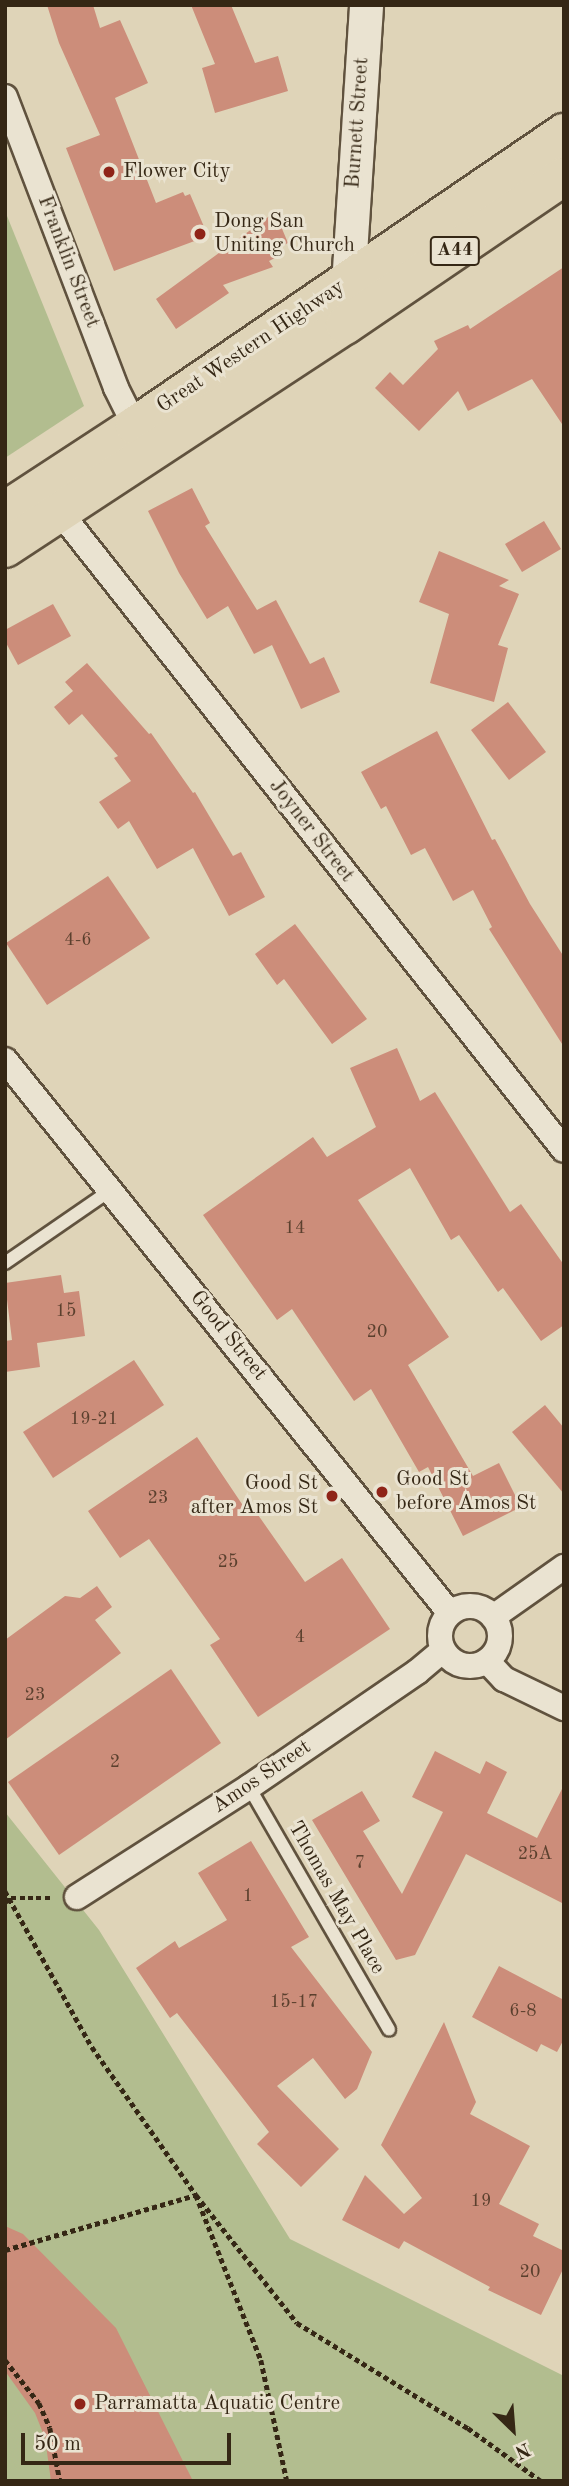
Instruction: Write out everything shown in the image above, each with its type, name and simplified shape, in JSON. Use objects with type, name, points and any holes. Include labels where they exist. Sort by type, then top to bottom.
[{"type":"highway","name":"Great Western Highway","points":[[5,511],[135,426],[564,133]]},
{"type":"highway","name":"Great Western Highway","points":[[5,548],[345,325],[564,176]]},
{"type":"main road","name":"Burnett Street","points":[[345,325],[366,5]]},
{"type":"street","name":"Franklin Street","points":[[5,97],[116,388],[135,426]]},
{"type":"street","name":"Joyner Street","points":[[59,511],[564,1150]]},
{"type":"street","name":"Good Street","points":[[5,1060],[449,1612]]},
{"type":"street","points":[[493,1617],[564,1567]]},
{"type":"street","points":[[473,1606],[493,1617],[499,1628],[500,1640],[496,1652],[487,1661],[465,1667],[454,1662],[443,1650],[440,1633],[449,1612],[473,1606]]},
{"type":"street","name":"Amos Street","points":[[77,1897],[249,1787],[417,1672],[443,1650]]},
{"type":"street","points":[[487,1661],[504,1679],[564,1708]]},
{"type":"lane","points":[[5,1263],[111,1190]]},
{"type":"lane","name":"Thomas May Place","points":[[249,1787],[389,2029]]},
{"type":"path","points":[[5,1891],[92,2047],[195,2196],[297,2323],[468,2428],[541,2481]]},
{"type":"path","points":[[5,1902],[11,1898],[77,1897]]},
{"type":"path","points":[[5,2250],[195,2196]]},
{"type":"path","points":[[195,2196],[261,2360],[287,2481]]},
{"type":"path","points":[[5,2360],[39,2403],[53,2437],[60,2481]]},
{"type":"green space","points":[[5,211],[84,406],[5,458]]},
{"type":"green space","points":[[5,1812],[99,1930],[290,2239],[564,2376],[564,2481],[5,2481]]},
{"type":"building","points":[[47,5],[93,5],[100,28],[120,20],[148,83],[115,98],[156,203],[183,192],[185,196],[190,194],[208,236],[114,271],[66,148],[100,135],[59,43]]},
{"type":"building","points":[[191,5],[231,5],[255,63],[278,56],[288,91],[215,113],[202,68],[215,64]]},
{"type":"building","points":[[275,212],[288,243],[280,247],[283,254],[269,261],[273,267],[223,285],[229,293],[176,329],[156,299]]},
{"type":"building","points":[[564,267],[564,427],[532,379],[468,411],[458,391],[419,431],[375,388],[390,372],[403,385],[438,349],[434,341],[468,325],[470,329]]},
{"type":"building","points":[[192,488],[210,523],[205,526],[257,610],[276,600],[310,664],[324,657],[340,692],[301,709],[272,645],[254,654],[228,606],[207,619],[179,573],[148,511]]},
{"type":"building","points":[[544,521],[561,549],[522,572],[505,544]]},
{"type":"building","points":[[439,551],[509,580],[499,586],[519,594],[498,645],[508,648],[494,702],[430,683],[449,614],[419,602]]},
{"type":"building","points":[[53,604],[71,636],[18,665],[5,641],[5,630]]},
{"type":"building","points":[[87,663],[149,734],[151,733],[193,793],[195,792],[233,856],[241,852],[265,897],[229,916],[193,848],[157,869],[129,821],[118,829],[99,802],[131,781],[114,758],[118,756],[82,714],[69,725],[54,707],[73,691],[65,682]]},
{"type":"building","points":[[508,702],[546,752],[509,780],[471,730]]},
{"type":"building","points":[[437,731],[492,840],[495,839],[530,904],[564,957],[564,1047],[489,929],[492,927],[473,890],[453,901],[425,848],[411,855],[386,806],[381,809],[361,772]]},
{"type":"building","points":[[108,876],[150,938],[47,1005],[6,943]]},
{"type":"building","points":[[295,924],[367,1019],[332,1044],[284,979],[277,985],[255,954]]},
{"type":"building","points":[[397,1048],[420,1101],[435,1092],[510,1212],[521,1204],[564,1265],[564,1325],[541,1341],[503,1288],[498,1292],[459,1235],[451,1240],[410,1168],[358,1200],[449,1337],[408,1365],[473,1476],[499,1463],[521,1507],[463,1536],[428,1467],[419,1472],[371,1389],[354,1401],[292,1309],[277,1320],[203,1215],[313,1137],[327,1157],[376,1127],[350,1068]]},
{"type":"building","points":[[61,1275],[64,1293],[79,1291],[85,1336],[37,1343],[40,1367],[5,1372],[5,1341],[12,1340],[5,1283]]},
{"type":"building","points":[[134,1360],[164,1405],[53,1478],[23,1432]]},
{"type":"building","points":[[545,1405],[564,1428],[564,1494],[512,1432]]},
{"type":"building","points":[[197,1437],[250,1516],[256,1512],[305,1582],[342,1558],[390,1629],[258,1717],[210,1645],[220,1639],[149,1539],[120,1558],[88,1511]]},
{"type":"building","points":[[97,1586],[112,1607],[95,1620],[121,1653],[5,1740],[5,1640],[65,1596],[80,1598]]},
{"type":"building","points":[[171,1669],[221,1743],[59,1855],[8,1782]]},
{"type":"building","points":[[435,1751],[480,1774],[486,1761],[507,1772],[487,1813],[537,1838],[564,1785],[564,1904],[466,1854],[415,1955],[396,1960],[312,1820],[362,1791],[380,1821],[363,1831],[402,1894],[443,1812],[412,1797]]},
{"type":"building","points":[[251,1841],[309,1937],[291,1947],[372,2052],[357,2089],[345,2099],[313,2058],[277,2086],[339,2149],[301,2187],[257,2144],[269,2132],[177,2013],[170,2018],[136,1968],[175,1941],[179,1948],[227,1920],[198,1873]]},
{"type":"building","points":[[499,1966],[564,2000],[564,2039],[557,2052],[541,2044],[537,2052],[472,2017]]},
{"type":"building","points":[[444,2022],[476,2102],[470,2114],[530,2146],[499,2204],[539,2224],[533,2236],[564,2251],[564,2267],[541,2315],[488,2290],[490,2287],[404,2241],[399,2249],[342,2220],[365,2175],[404,2214],[422,2198],[381,2145]]},
{"type":"building","name":"Parramatta Aquatic Centre","points":[[5,2226],[23,2234],[116,2328],[193,2481],[51,2481],[45,2438],[35,2413],[5,2371]]},
{"type":"place","name":"Flower City","points":[[109,172]]},
{"type":"place","name":"Dong San Uniting Church","points":[[200,234]]},
{"type":"place","name":"Good St before Amos St","points":[[382,1492]]},
{"type":"place","name":"Good St after Amos St","points":[[332,1496]]},
{"type":"place","name":"Parramatta Aquatic Centre","points":[[80,2404]]}]
